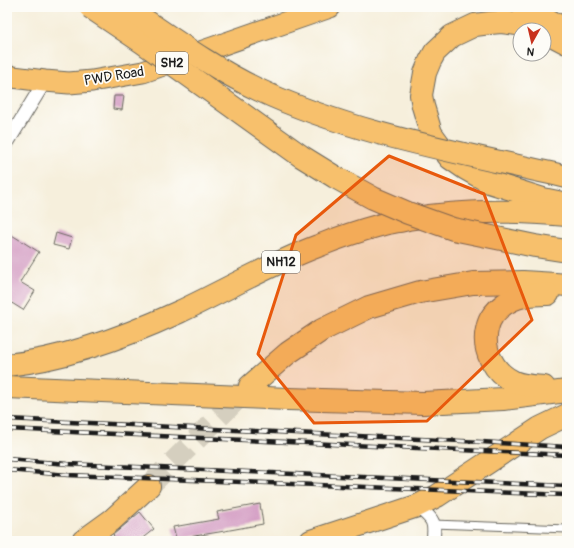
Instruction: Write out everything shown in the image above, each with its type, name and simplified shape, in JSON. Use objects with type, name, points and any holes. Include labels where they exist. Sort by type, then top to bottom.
[{"type":"highway","points":[[90,7],[142,42],[301,156],[373,198],[408,213],[453,229],[567,251]]},
{"type":"highway","points":[[126,7],[212,64],[259,90],[295,105],[331,118],[389,135],[567,177]]},
{"type":"highway","points":[[512,23],[490,22],[475,25],[452,36],[435,52],[425,73],[421,95],[426,119],[431,133],[450,158],[466,169],[489,182],[543,199],[567,204]]},
{"type":"highway","points":[[552,35],[567,43]]},
{"type":"highway","name":"NH12","points":[[7,365],[65,354],[144,327],[179,312],[274,265],[317,246],[352,233],[385,224],[428,216],[478,212],[520,212],[567,215]]},
{"type":"highway","points":[[250,386],[288,353],[322,330],[369,308],[420,292],[473,283],[523,282],[567,285]]},
{"type":"highway","points":[[567,294],[526,295],[517,297],[509,301],[492,316],[486,333],[487,350],[499,372],[521,384],[567,388]]},
{"type":"highway","points":[[7,387],[423,403],[503,399],[567,391]]},
{"type":"highway","points":[[311,541],[417,506],[437,496],[540,428],[567,415]]},
{"type":"highway","points":[[83,541],[112,520],[150,486]]},
{"type":"main road","name":"PWD Road","points":[[7,75],[45,81],[69,82],[92,81],[144,72],[330,7]]},
{"type":"main road","points":[[523,7],[541,15],[567,30]]},
{"type":"street","points":[[7,143],[45,81]]},
{"type":"street","points":[[417,506],[429,516],[433,524],[433,541]]},
{"type":"lane","points":[[433,524],[567,529]]},
{"type":"highlighted area","points":[[389,156],[484,194],[532,320],[427,421],[314,423],[258,354],[296,235]]},
{"type":"building","points":[[114,96],[124,96],[122,110],[113,109]]},
{"type":"building","points":[[7,232],[39,252],[20,282],[35,291],[23,310],[7,300]]},
{"type":"building","points":[[56,233],[72,238],[69,249],[53,245]]},
{"type":"building","points":[[260,504],[263,524],[176,539],[173,527],[219,519],[217,512]]},
{"type":"building","points":[[140,512],[154,529],[139,541],[119,541],[113,535]]},
{"type":"tunnel","points":[[149,486],[249,387]]},
{"type":"railway","points":[[7,419],[567,447]]},
{"type":"railway","points":[[7,429],[567,455]]},
{"type":"railway","points":[[7,459],[68,464],[567,486]]},
{"type":"railway","points":[[7,470],[68,475],[567,495]]}]
